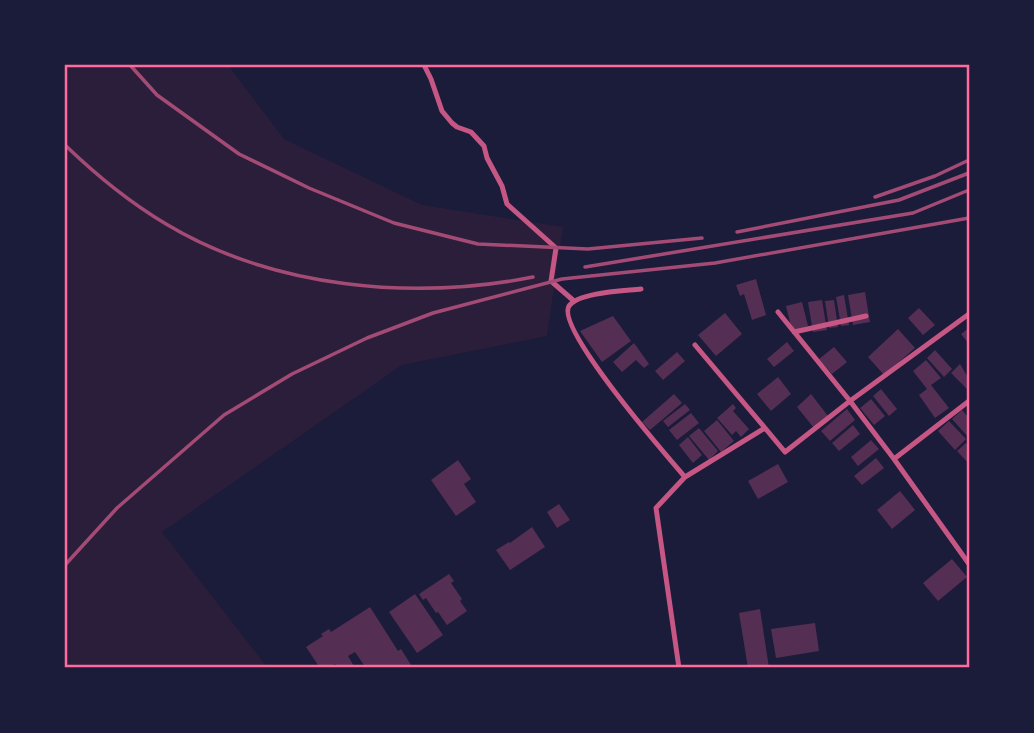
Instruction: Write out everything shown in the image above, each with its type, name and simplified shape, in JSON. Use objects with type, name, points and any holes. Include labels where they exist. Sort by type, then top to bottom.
[{"type":"street","points":[[424,65],[442,111],[457,128],[471,132],[484,146],[507,204],[556,248],[551,281],[574,301]]},
{"type":"street","points":[[641,289],[582,297],[574,301],[567,310],[568,317],[577,338],[614,390],[685,477]]},
{"type":"street","points":[[778,312],[894,459],[969,564]]},
{"type":"street","points":[[695,345],[785,452],[969,314]]},
{"type":"street","points":[[794,332],[866,316]]},
{"type":"street","points":[[894,459],[969,401]]},
{"type":"street","points":[[679,668],[656,509],[685,477],[765,428]]},
{"type":"shaded area","points":[[65,65],[228,65],[284,139],[422,205],[563,227],[547,336],[402,365],[162,532],[268,668],[65,668]]},
{"type":"building","points":[[756,279],[766,315],[752,320],[744,294],[740,296],[736,285]]},
{"type":"building","points":[[865,292],[870,322],[853,325],[848,295]]},
{"type":"building","points":[[844,295],[849,325],[841,326],[836,297]]},
{"type":"building","points":[[822,300],[827,330],[813,332],[808,302]]},
{"type":"building","points":[[834,300],[838,327],[829,328],[825,301]]},
{"type":"building","points":[[802,302],[808,326],[792,331],[786,306]]},
{"type":"building","points":[[919,308],[935,325],[923,335],[908,318]]},
{"type":"building","points":[[725,313],[742,334],[716,356],[698,335]]},
{"type":"building","points":[[613,316],[631,341],[602,362],[580,331]]},
{"type":"building","points":[[969,328],[969,344],[961,334]]},
{"type":"building","points":[[898,329],[915,348],[884,375],[868,357]]},
{"type":"building","points":[[787,342],[794,351],[774,367],[767,359]]},
{"type":"building","points":[[634,343],[649,364],[644,368],[636,360],[622,372],[613,362]]},
{"type":"building","points":[[834,347],[847,362],[832,374],[819,359]]},
{"type":"building","points":[[935,350],[952,369],[944,377],[927,358]]},
{"type":"building","points":[[677,352],[685,361],[663,380],[655,371]]},
{"type":"building","points":[[926,360],[941,378],[931,385],[949,408],[935,418],[919,395],[927,389],[913,371]]},
{"type":"building","points":[[960,364],[969,379],[969,391],[951,373]]},
{"type":"building","points":[[778,377],[791,394],[771,411],[757,394]]},
{"type":"building","points":[[881,389],[897,409],[889,416],[873,396]]},
{"type":"building","points":[[674,394],[682,403],[650,430],[642,422]]},
{"type":"building","points":[[811,394],[828,416],[814,428],[797,407]]},
{"type":"building","points":[[871,399],[885,416],[874,425],[860,408]]},
{"type":"building","points":[[685,404],[690,410],[668,427],[663,421]]},
{"type":"building","points":[[733,404],[736,408],[733,411],[749,429],[741,437],[736,431],[732,435],[717,418]]},
{"type":"building","points":[[847,409],[855,420],[830,441],[821,431]]},
{"type":"building","points":[[962,410],[969,418],[969,438],[952,419]]},
{"type":"building","points":[[691,413],[699,423],[677,440],[669,430]]},
{"type":"building","points":[[717,420],[734,441],[721,452],[704,431]]},
{"type":"building","points":[[949,421],[966,439],[955,450],[938,431]]},
{"type":"building","points":[[853,425],[860,434],[839,451],[832,443]]},
{"type":"building","points":[[699,428],[718,451],[709,460],[689,436]]},
{"type":"building","points":[[688,437],[702,455],[693,463],[679,445]]},
{"type":"building","points":[[871,440],[879,449],[858,466],[851,457]]},
{"type":"building","points":[[966,443],[969,446],[969,464],[957,451]]},
{"type":"building","points":[[876,458],[884,468],[862,485],[854,476]]},
{"type":"building","points":[[458,460],[471,479],[464,484],[476,502],[456,516],[431,480]]},
{"type":"building","points":[[778,464],[788,482],[758,499],[748,481]]},
{"type":"building","points":[[900,491],[915,510],[892,529],[877,510]]},
{"type":"building","points":[[559,504],[570,520],[557,528],[547,512]]},
{"type":"building","points":[[532,527],[545,547],[510,570],[496,550]]},
{"type":"building","points":[[952,559],[967,577],[938,601],[923,583]]},
{"type":"building","points":[[449,574],[454,581],[451,583],[467,611],[447,625],[426,598],[423,600],[419,594]]},
{"type":"building","points":[[415,594],[443,635],[417,653],[389,612]]},
{"type":"building","points":[[370,607],[398,651],[401,649],[413,668],[366,668],[355,652],[348,656],[355,668],[338,668],[335,664],[320,668],[306,647],[329,629],[331,632]]},
{"type":"building","points":[[760,609],[769,668],[748,668],[739,613]]},
{"type":"building","points":[[815,623],[819,651],[776,658],[771,629]]},
{"type":"railway","points":[[130,65],[157,95],[239,154],[309,188],[394,223],[478,244],[588,249],[702,238]]},
{"type":"railway","points":[[65,145],[113,187],[166,224],[208,246],[251,263],[344,284],[392,288],[440,288],[533,277]]},
{"type":"railway","points":[[875,197],[935,176],[969,160]]},
{"type":"railway","points":[[737,232],[899,200],[969,173]]},
{"type":"railway","points":[[585,267],[913,213],[969,190]]},
{"type":"railway","points":[[65,565],[117,508],[224,415],[292,374],[367,338],[433,313],[562,279],[715,263],[969,218]]}]
